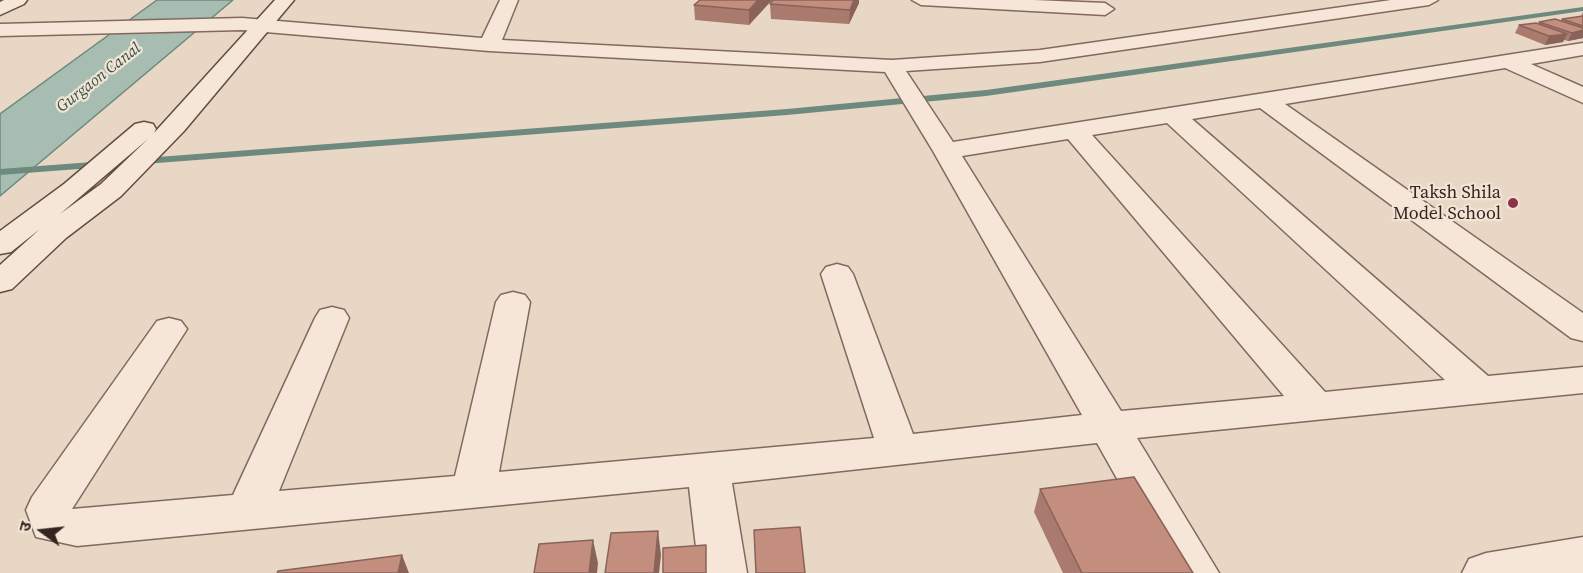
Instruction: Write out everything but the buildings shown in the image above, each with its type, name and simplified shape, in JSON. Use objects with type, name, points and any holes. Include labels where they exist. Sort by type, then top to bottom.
[{"type":"street","points":[[0,9],[18,0]]},
{"type":"street","points":[[0,282],[55,232],[111,190],[175,126],[252,25],[267,0]]},
{"type":"street","points":[[0,245],[74,190],[144,129],[196,76],[252,25],[285,0]]},
{"type":"street","points":[[489,45],[509,0]]},
{"type":"street","points":[[921,0],[1103,4],[1120,46]]},
{"type":"street","points":[[0,30],[252,25],[489,45],[892,66],[993,61],[1120,46],[1429,0]]},
{"type":"street","points":[[946,152],[1583,48]]},
{"type":"street","points":[[1508,61],[1583,96]]},
{"type":"street","points":[[892,66],[926,117],[1194,573]]},
{"type":"street","points":[[1264,100],[1583,330]]},
{"type":"street","points":[[1173,115],[1479,390]]},
{"type":"street","points":[[1075,131],[1316,407]]},
{"type":"street","points":[[837,274],[899,451]]},
{"type":"street","points":[[474,489],[513,302]]},
{"type":"street","points":[[248,512],[332,318]]},
{"type":"street","points":[[169,329],[48,510],[48,518],[52,524],[77,528],[474,489],[899,451],[1108,427],[1583,380]]},
{"type":"street","points":[[708,468],[723,573]]},
{"type":"street","points":[[1513,571],[1583,557]]},
{"type":"water","name":"Gurgaon Canal","points":[[157,0],[233,0],[0,196],[0,114]]},
{"type":"waterway","points":[[0,172],[787,112],[986,93],[1583,9]]},
{"type":"place","name":"Taksh Shila Model School","points":[[1513,203]]}]
